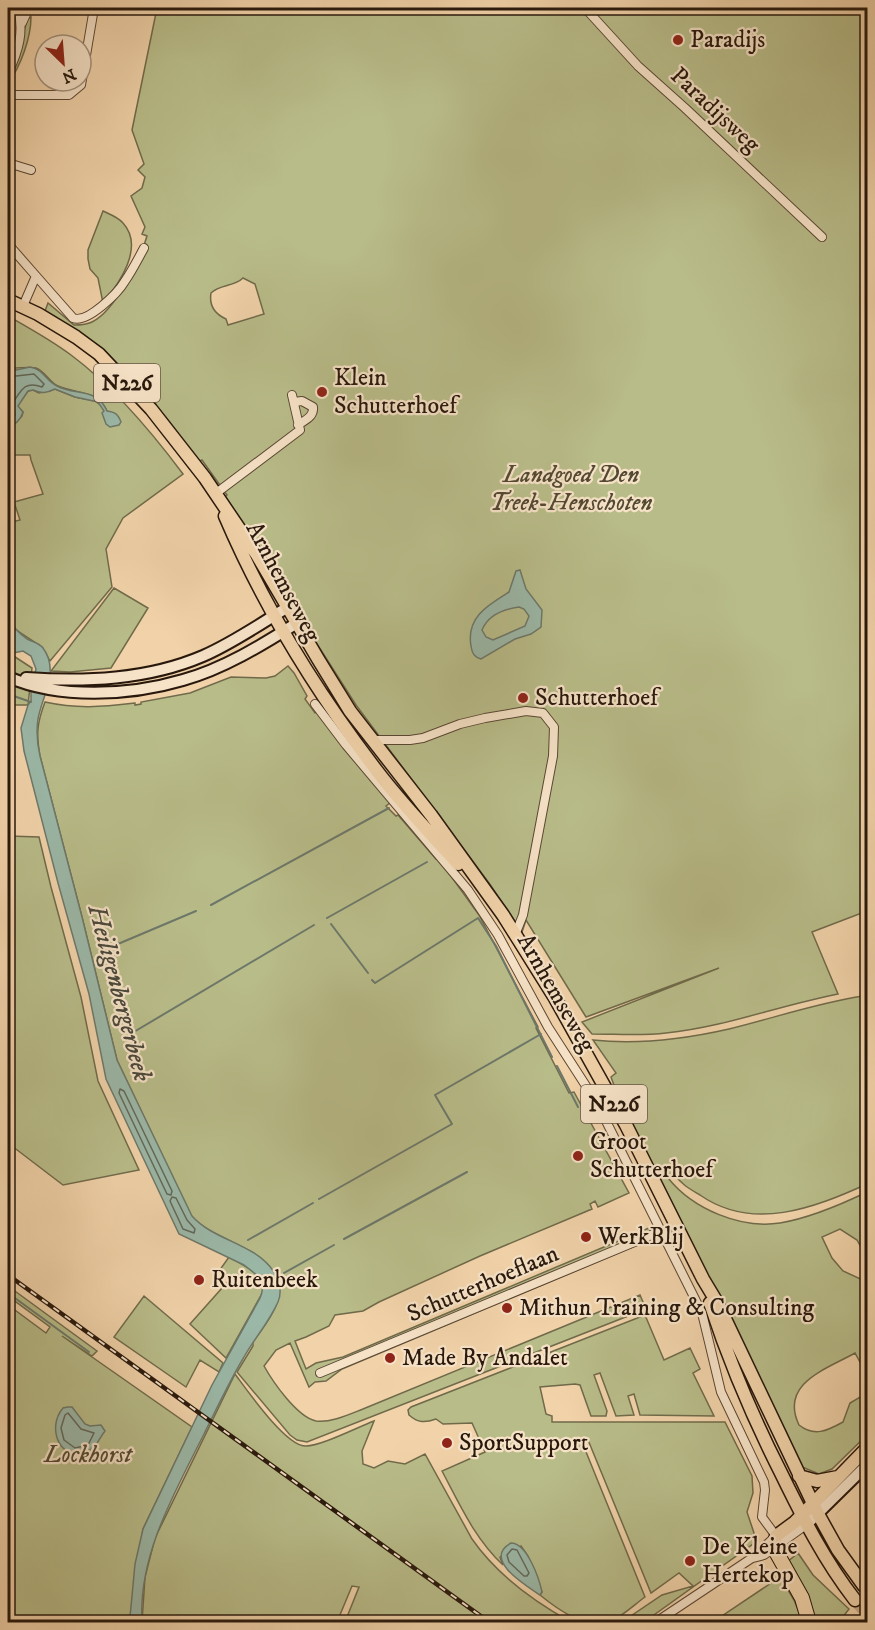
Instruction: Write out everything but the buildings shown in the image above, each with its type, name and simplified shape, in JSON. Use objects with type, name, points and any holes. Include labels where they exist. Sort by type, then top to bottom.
[{"type":"highway","points":[[778,1541],[802,1598],[809,1623]]},
{"type":"main road","name":"Arnhemseweg","points":[[8,300],[23,306],[76,337],[99,354],[151,409],[235,520],[350,711],[431,815],[515,934],[566,1016],[626,1125],[703,1280],[718,1304],[796,1472]]},
{"type":"main road","name":"Arnhemseweg","points":[[216,496],[235,539],[275,615],[318,689],[377,772],[496,907]]},
{"type":"main road","points":[[69,686],[167,668],[202,656],[231,642],[288,607]]},
{"type":"main road","points":[[8,676],[23,680],[124,692],[183,680],[225,664],[297,623]]},
{"type":"main road","name":"Arnhemseweg","points":[[703,1280],[740,1388],[804,1520]]},
{"type":"main road","points":[[815,1509],[838,1477],[867,1447]]},
{"type":"main road","points":[[778,1541],[867,1464]]},
{"type":"main road","points":[[796,1472],[817,1481],[838,1477]]},
{"type":"main road","name":"N226","points":[[796,1472],[838,1550],[864,1586]]},
{"type":"main road","name":"N226","points":[[804,1520],[832,1568],[855,1600]]},
{"type":"street","points":[[8,73],[22,32],[18,8]]},
{"type":"street","points":[[22,23],[29,8]]},
{"type":"street","points":[[8,95],[69,95],[81,85],[94,8]]},
{"type":"street","name":"Paradijsweg","points":[[585,8],[638,66],[822,237]]},
{"type":"street","points":[[8,163],[31,170]]},
{"type":"street","points":[[8,244],[73,318],[81,320],[95,312],[124,284],[144,248]]},
{"type":"street","points":[[23,306],[36,276]]},
{"type":"street","points":[[216,496],[300,430],[298,425],[293,398],[302,400],[313,407],[310,417],[298,425]]},
{"type":"street","name":"Arnhemseweg","points":[[315,704],[390,799],[468,890],[498,935],[548,1028],[597,1104],[702,1313],[721,1392],[764,1482],[762,1517],[778,1541]]},
{"type":"street","name":"Arnhemseweg","points":[[372,740],[423,738],[460,724],[526,711],[543,712],[554,727],[553,756],[523,915],[515,934]]},
{"type":"street","name":"Schutterhoeflaan","points":[[320,1373],[661,1231]]},
{"type":"street","points":[[656,1623],[752,1558],[764,1555],[778,1541]]},
{"type":"green space","name":"Landgoed Den Treek-Henschoten","points":[[157,8],[867,8],[867,911],[812,932],[838,994],[710,1026],[666,1033],[592,1034],[582,1022],[719,968],[586,1017],[526,920],[522,932],[489,883],[356,705],[224,498],[227,495],[202,460],[198,462],[157,406],[134,381],[93,345],[45,311],[48,303],[74,325],[92,322],[101,316],[118,296],[133,271],[147,236],[142,234],[145,227],[131,196],[142,188],[145,177],[138,170],[144,164],[132,130]],"holes":[[[243,278],[255,284],[264,314],[228,325],[226,319],[214,309],[211,293]]]},
{"type":"green space","points":[[31,17],[24,51],[8,84],[28,18]]},
{"type":"green space","points":[[103,211],[123,223],[129,233],[131,254],[122,276],[103,303],[98,278],[90,269],[88,250]]},
{"type":"green space","points":[[8,316],[40,334],[102,381],[145,426],[183,474],[123,518],[106,549],[112,587],[50,661],[42,647],[16,630],[8,619],[8,523],[20,520],[14,502],[43,494],[30,455],[8,455],[8,426],[22,416],[23,412],[17,406],[28,391],[33,390],[39,393],[55,389],[75,397],[95,401],[103,407],[104,411],[107,411],[98,399],[58,386],[36,368],[8,368]]},
{"type":"green space","points":[[114,588],[148,608],[111,668],[70,672],[51,671]]},
{"type":"green space","points":[[9,653],[32,668],[28,705],[8,705]]},
{"type":"green space","points":[[288,666],[315,713],[323,706],[395,799],[386,806],[396,816],[398,815],[436,859],[438,858],[479,915],[538,1027],[536,1028],[569,1093],[574,1092],[629,1193],[598,1207],[595,1201],[590,1204],[592,1209],[480,1256],[363,1311],[335,1315],[329,1326],[295,1341],[306,1369],[316,1363],[343,1357],[649,1228],[654,1238],[342,1369],[326,1381],[315,1382],[309,1387],[290,1343],[276,1350],[264,1366],[279,1389],[301,1413],[316,1421],[328,1421],[363,1409],[640,1295],[646,1309],[307,1442],[297,1440],[290,1435],[237,1372],[276,1306],[278,1284],[272,1270],[262,1259],[203,1226],[191,1216],[117,1060],[40,756],[38,735],[45,702],[79,706],[135,703],[135,705],[190,693],[231,677],[275,676]]},
{"type":"green space","points":[[8,836],[39,837],[81,997],[98,1081],[139,1170],[63,1185],[8,1143]]},
{"type":"green space","points":[[863,996],[867,997],[867,1184],[805,1208],[762,1214],[741,1212],[720,1206],[680,1182],[675,1175],[668,1178],[690,1199],[704,1207],[734,1220],[749,1223],[791,1221],[836,1206],[867,1192],[867,1258],[857,1240],[840,1229],[822,1237],[832,1258],[843,1271],[867,1282],[867,1375],[855,1353],[809,1379],[795,1398],[795,1411],[799,1425],[810,1431],[821,1431],[843,1422],[850,1403],[867,1393],[867,1435],[832,1469],[819,1474],[802,1467],[625,1115],[611,1077],[616,1073],[593,1040],[645,1041],[696,1036]]},
{"type":"green space","points":[[229,1257],[256,1274],[264,1290],[226,1358],[190,1324],[230,1279],[219,1271]]},
{"type":"green space","name":"Lockhorst","points":[[8,1286],[97,1351],[92,1356],[62,1336],[192,1427],[143,1529],[131,1622],[8,1622],[8,1305],[46,1333],[50,1327],[8,1296]]},
{"type":"green space","points":[[144,1296],[223,1363],[219,1372],[200,1360],[186,1387],[114,1337]]},
{"type":"green space","points":[[645,1315],[664,1360],[690,1348],[700,1369],[693,1373],[714,1416],[640,1415],[634,1394],[628,1396],[634,1415],[616,1416],[600,1373],[594,1375],[607,1411],[606,1416],[591,1416],[580,1385],[575,1384],[540,1387],[546,1414],[552,1416],[552,1422],[725,1422],[752,1476],[753,1493],[747,1512],[755,1536],[753,1544],[644,1622],[622,1622],[662,1595],[693,1586],[679,1573],[651,1593],[588,1440],[582,1442],[645,1597],[614,1620],[600,1624],[591,1623],[572,1617],[540,1595],[542,1592],[528,1556],[521,1546],[500,1557],[503,1565],[484,1544],[469,1521],[442,1471],[485,1452],[472,1423],[443,1424],[436,1419],[422,1422],[409,1415],[408,1410]]},
{"type":"green space","points":[[235,1374],[267,1416],[287,1437],[297,1443],[305,1446],[319,1443],[374,1421],[362,1451],[363,1464],[374,1468],[388,1461],[405,1464],[425,1454],[472,1539],[482,1552],[504,1576],[543,1605],[571,1622],[345,1622],[359,1587],[352,1586],[337,1622],[142,1622],[145,1577],[155,1538]]},
{"type":"green space","points":[[798,1553],[813,1575],[849,1609],[839,1622],[816,1622],[808,1598],[786,1563]]},
{"type":"green space","points":[[777,1571],[794,1600],[803,1622],[713,1622],[774,1581],[770,1575]]},
{"type":"water","points":[[30,367],[38,370],[57,386],[97,398],[107,411],[117,415],[121,422],[119,425],[110,427],[106,424],[102,413],[104,411],[98,402],[75,397],[55,389],[44,392],[28,391],[18,406],[23,412],[21,417],[8,426],[8,368],[16,370]]},
{"type":"water","points":[[520,570],[526,589],[542,610],[541,627],[481,659],[474,654],[471,648],[472,627],[486,607],[509,592],[516,571]],"holes":[[[513,608],[524,609],[529,616],[525,626],[493,640],[486,637],[482,630],[492,617]]]},
{"type":"water","points":[[8,619],[24,637],[41,646],[48,657],[50,675],[38,719],[38,747],[117,1060],[192,1216],[211,1231],[246,1248],[266,1262],[276,1275],[280,1287],[280,1295],[274,1309],[228,1385],[161,1525],[146,1573],[142,1597],[142,1622],[131,1622],[130,1617],[135,1564],[143,1529],[212,1385],[259,1300],[263,1288],[258,1276],[244,1265],[179,1234],[106,1079],[89,994],[24,751],[21,728],[31,701],[31,688],[36,669],[31,656],[23,651],[8,654],[8,645],[11,644],[8,638]]},
{"type":"water","points":[[72,1407],[85,1424],[101,1425],[105,1431],[97,1444],[80,1454],[64,1449],[56,1435],[58,1416],[63,1408]]},
{"type":"water","points":[[511,1543],[522,1549],[531,1562],[542,1592],[540,1595],[503,1564],[501,1556],[503,1549]]},
{"type":"waterway","points":[[8,694],[31,702]]},
{"type":"waterway","points":[[211,905],[389,808]]},
{"type":"waterway","points":[[327,918],[427,862]]},
{"type":"waterway","name":"Heiligenbergerbeek","points":[[99,952],[196,911]]},
{"type":"waterway","points":[[372,980],[375,983],[478,918],[496,946],[552,1057]]},
{"type":"waterway","points":[[331,924],[368,973]]},
{"type":"waterway","name":"Heiligenbergerbeek","points":[[122,1039],[314,925]]},
{"type":"waterway","points":[[319,1199],[452,1124],[435,1095],[541,1034]]},
{"type":"waterway","points":[[557,1066],[578,1107]]},
{"type":"waterway","points":[[344,1239],[467,1172]]},
{"type":"waterway","points":[[248,1240],[313,1203]]},
{"type":"waterway","points":[[284,1273],[334,1245]]},
{"type":"waterway","points":[[8,1293],[89,1352]]},
{"type":"tunnel","points":[[855,1600],[868,1615]]},
{"type":"railway","points":[[8,1275],[489,1622]]},
{"type":"place","name":"Paradijs","points":[[678,40]]},
{"type":"place","name":"Klein Schutterhoef","points":[[322,392]]},
{"type":"place","name":"Schutterhoef","points":[[523,698]]},
{"type":"place","name":"Groot Schutterhoef","points":[[578,1156]]},
{"type":"place","name":"WerkBlij","points":[[586,1237]]},
{"type":"place","name":"Ruitenbeek","points":[[199,1280]]},
{"type":"place","name":"Mithun Training & Consulting","points":[[507,1308]]},
{"type":"place","name":"Made By Andalet","points":[[390,1358]]},
{"type":"place","name":"SportSupport","points":[[447,1443]]},
{"type":"place","name":"De Kleine Hertekop","points":[[690,1561]]}]
